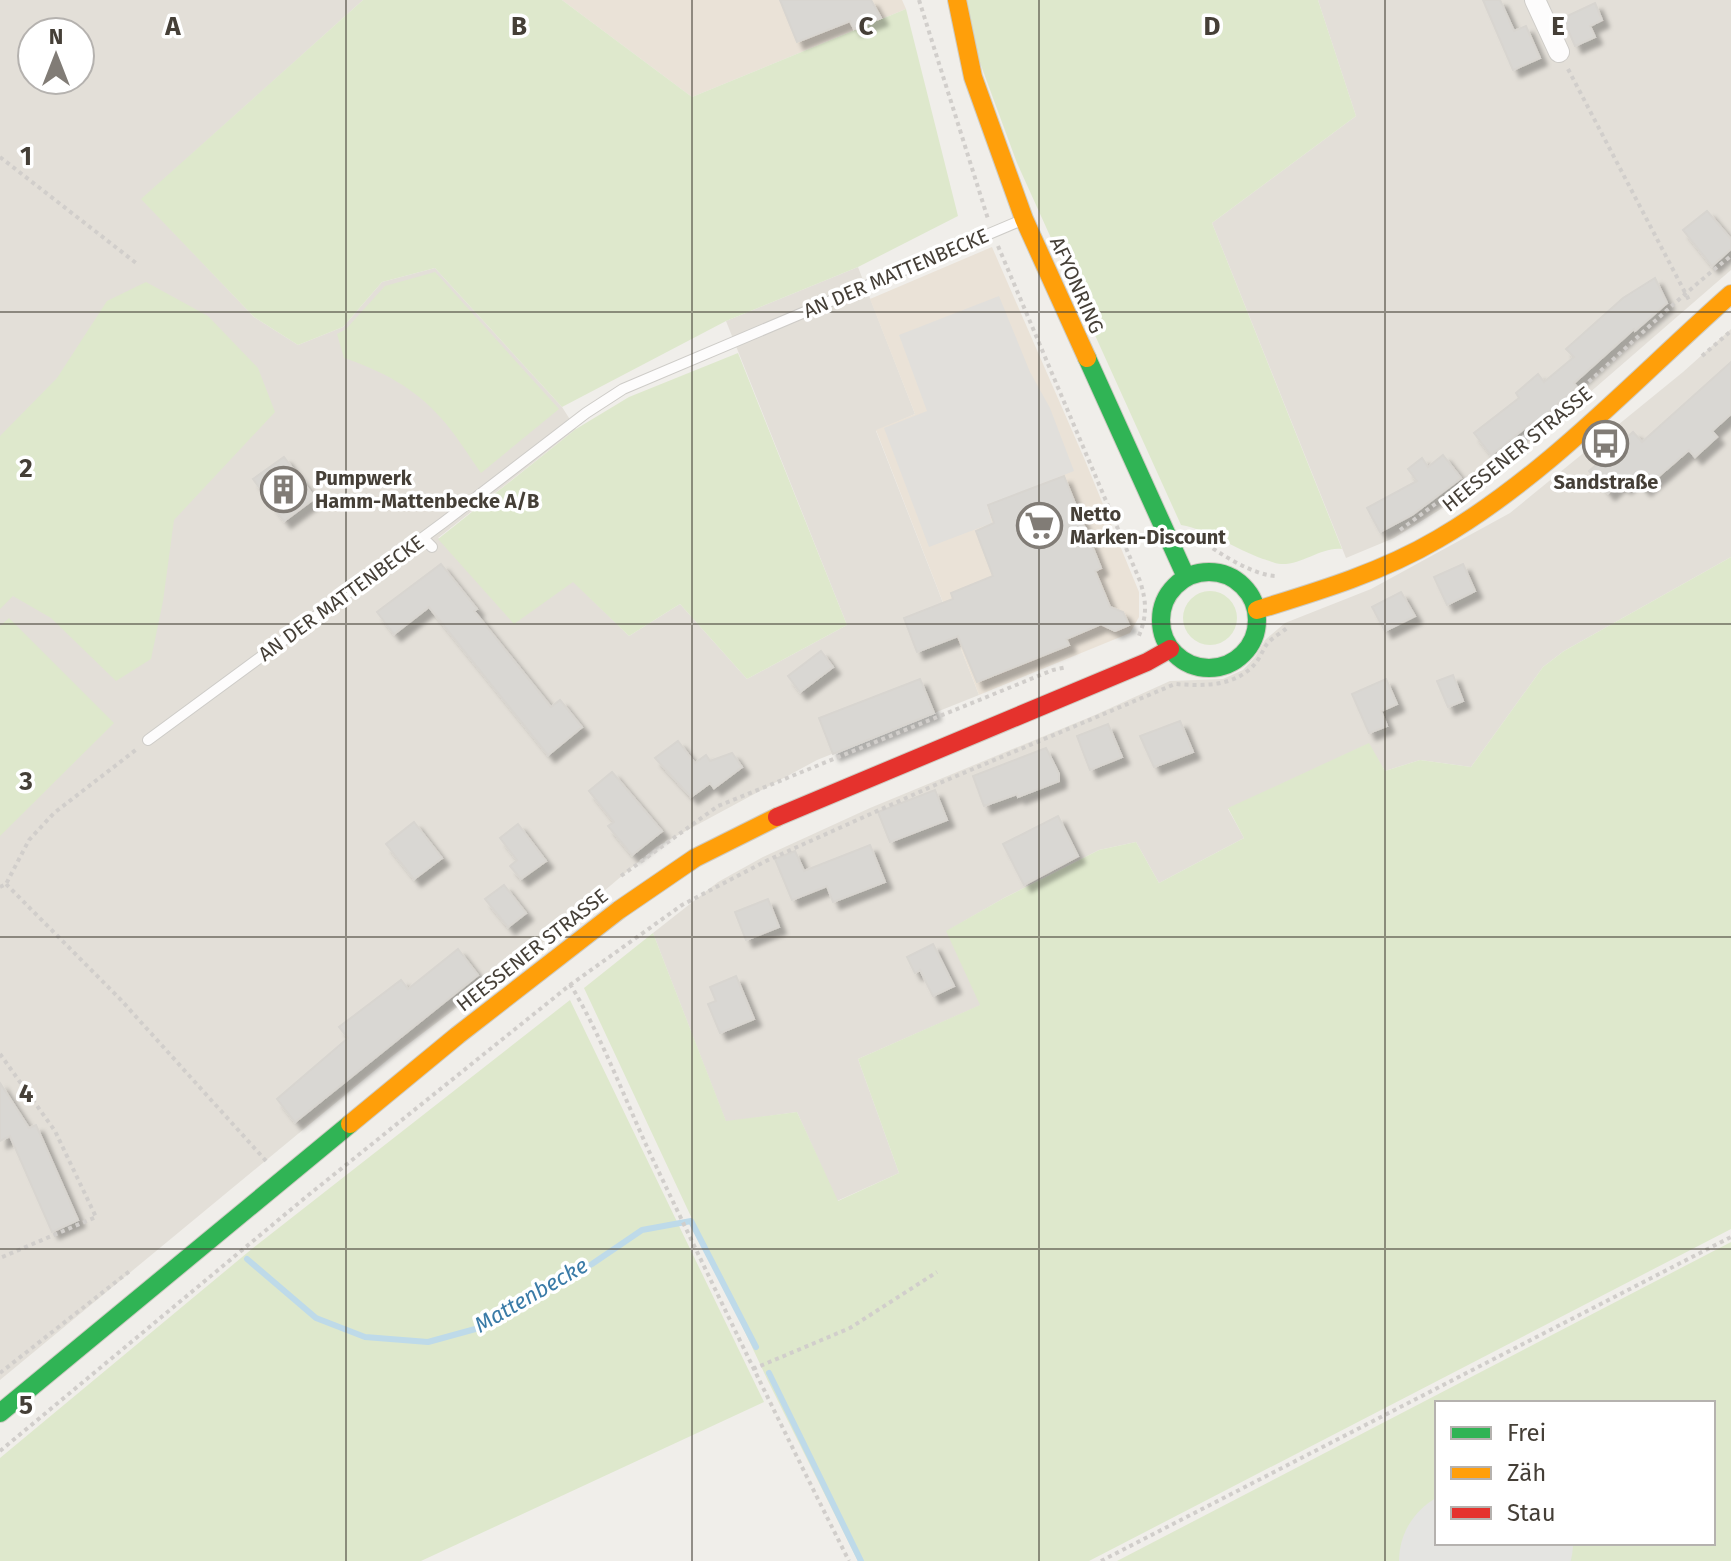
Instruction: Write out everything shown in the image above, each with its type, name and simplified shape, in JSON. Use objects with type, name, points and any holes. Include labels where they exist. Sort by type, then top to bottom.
[{"type":"main road","name":"AFYONRING","points":[[957,0],[973,77],[1024,219],[1186,577]]},
{"type":"main road","name":"HEESSENER STRASSE","points":[[1257,610],[1370,572],[1438,539],[1553,454],[1731,294]]},
{"type":"main road","points":[[1200,572],[1230,576],[1242,584],[1252,596],[1257,610],[1258,627],[1253,642],[1243,656],[1229,665],[1213,669],[1196,667],[1182,660],[1170,649],[1162,626],[1164,601],[1173,588],[1186,577],[1200,572]]},
{"type":"main road","name":"HEESSENER STRASSE","points":[[0,1413],[458,1035],[556,962],[619,910],[695,858],[774,818],[1147,662],[1170,649]]},
{"type":"street","points":[[1535,0],[1559,52]]},
{"type":"lane","name":"AN DER MATTENBECKE","points":[[148,740],[423,538],[586,413],[623,389],[1024,219]]},
{"type":"lane","points":[[423,538],[432,547]]},
{"type":"path","points":[[919,0],[992,232],[1140,581],[1146,611],[1138,637]]},
{"type":"path","points":[[1559,52],[1700,321]]},
{"type":"path","points":[[0,157],[136,263]]},
{"type":"path","points":[[1393,535],[1520,440],[1685,292],[1731,256]]},
{"type":"path","points":[[1695,362],[1731,331]]},
{"type":"path","points":[[1200,539],[1221,555],[1263,574],[1274,577],[1288,574]]},
{"type":"path","points":[[0,1451],[306,1197],[570,985],[682,905],[766,861],[935,785],[1175,684],[1200,686],[1241,676],[1261,657],[1268,642],[1291,625]]},
{"type":"path","points":[[0,887],[6,884],[29,840],[54,813],[148,740]]},
{"type":"path","points":[[6,884],[142,1023],[283,1180]]},
{"type":"path","points":[[556,962],[585,1009],[626,1103],[753,1369],[849,1561]]},
{"type":"path","points":[[0,1054],[55,1131],[96,1217],[0,1258]]},
{"type":"path","points":[[1101,1561],[1731,1237]]},
{"type":"path","points":[[753,1369],[850,1328],[937,1272]]},
{"type":"shaded area","points":[[0,0],[363,0],[142,199],[254,317],[298,345],[343,327],[382,282],[435,268],[562,407],[576,429],[438,538],[573,581],[629,636],[680,604],[747,679],[847,625],[726,321],[858,267],[915,414],[876,431],[979,695],[817,760],[656,847],[545,941],[391,1057],[0,1380]]},
{"type":"shaded area","points":[[562,0],[902,0],[906,9],[692,97]]},
{"type":"shaded area","points":[[1318,0],[1731,0],[1731,270],[1491,478],[1394,538],[1346,558],[1212,223],[1356,116]]},
{"type":"shaded area","points":[[992,247],[1139,592],[1139,617],[1130,633],[979,695],[876,430],[915,414],[870,299]]},
{"type":"shaded area","points":[[999,296],[1030,372],[1050,408],[1074,471],[987,505],[992,523],[929,547],[884,428],[927,411],[899,335]]},
{"type":"shaded area","points":[[1731,329],[1731,557],[1564,651],[1543,667],[1471,767],[1420,760],[1385,771],[1368,744],[1228,809],[1244,838],[1159,883],[1136,842],[1099,850],[947,931],[981,1005],[858,1059],[899,1173],[837,1201],[797,1112],[726,1122],[653,933],[718,882],[763,857],[870,808],[1170,681],[1223,679],[1243,670],[1265,640],[1285,623],[1371,589],[1510,513]]},
{"type":"green space","points":[[363,0],[562,0],[692,97],[906,9],[958,216],[858,267],[726,321],[562,407],[435,268],[382,282],[343,327],[298,345],[254,317],[141,199]]},
{"type":"green space","points":[[966,0],[1318,0],[1356,116],[1212,223],[1342,549],[1327,550],[1297,562],[1279,564],[1181,525],[1017,163],[979,60]]},
{"type":"green space","points":[[435,272],[559,409],[481,473],[451,430],[420,397],[371,368],[344,358],[337,334],[346,329],[385,286]]},
{"type":"green space","points":[[146,282],[208,316],[258,368],[275,412],[174,520],[151,659],[116,681],[51,618],[13,596],[0,609],[0,436],[57,378],[107,301]]},
{"type":"green space","points":[[738,353],[847,625],[747,679],[680,604],[629,636],[573,582],[514,624],[438,539],[576,429],[629,397]]},
{"type":"green space","points":[[1731,557],[1731,1229],[1089,1561],[858,1561],[767,1379],[584,988],[653,933],[726,1121],[797,1112],[838,1201],[899,1173],[858,1059],[980,1005],[946,931],[1099,850],[1136,842],[1159,883],[1244,838],[1228,808],[1369,743],[1385,771],[1420,760],[1471,767],[1543,667],[1564,651]]},
{"type":"green space","points":[[1210,591],[1229,599],[1237,618],[1229,637],[1210,645],[1191,637],[1183,618],[1191,599]]},
{"type":"green space","points":[[9,618],[114,723],[0,836],[0,626]]},
{"type":"green space","points":[[570,1000],[764,1402],[421,1561],[0,1561],[0,1458],[253,1248]]},
{"type":"green space","points":[[1731,1242],[1731,1561],[1117,1561]]},
{"type":"building","points":[[780,0],[871,0],[881,18],[854,29],[850,21],[797,42]]},
{"type":"building","points":[[1483,0],[1500,0],[1514,31],[1526,26],[1540,58],[1513,70]]},
{"type":"building","points":[[1595,3],[1602,20],[1590,26],[1595,37],[1575,46],[1563,18]]},
{"type":"building","points":[[1707,211],[1731,239],[1731,249],[1712,266],[1683,230]]},
{"type":"building","points":[[1655,278],[1667,303],[1574,383],[1577,387],[1536,424],[1534,421],[1491,455],[1474,433],[1519,398],[1516,393],[1538,374],[1544,382],[1574,357],[1566,349],[1623,298]]},
{"type":"building","points":[[1731,362],[1731,414],[1712,431],[1717,437],[1695,457],[1689,450],[1644,489],[1634,479],[1624,487],[1620,483],[1608,493],[1589,471],[1633,432],[1642,442]]},
{"type":"building","points":[[1443,455],[1461,478],[1412,515],[1380,532],[1367,508],[1417,481],[1408,469],[1422,458],[1428,467]]},
{"type":"building","name":"Pumpwerk Hamm-Mattenbecke A/B","points":[[284,457],[315,498],[284,521],[253,479]]},
{"type":"building","points":[[1064,476],[1101,568],[1095,571],[1110,607],[1123,612],[1129,625],[1115,631],[1101,624],[1066,639],[1069,645],[977,682],[958,636],[917,652],[904,618],[953,599],[951,593],[993,576],[976,531],[994,523],[988,505]]},
{"type":"building","points":[[441,564],[477,609],[474,611],[551,707],[560,700],[582,727],[548,755],[429,607],[394,634],[377,612]]},
{"type":"building","points":[[1463,564],[1475,591],[1447,605],[1434,577]]},
{"type":"building","points":[[1401,592],[1415,616],[1385,631],[1372,607]]},
{"type":"building","points":[[821,651],[833,667],[800,692],[788,676]]},
{"type":"building","points":[[1453,675],[1463,701],[1448,707],[1437,681]]},
{"type":"building","points":[[920,679],[934,713],[833,754],[819,718]]},
{"type":"building","points":[[1386,679],[1397,704],[1381,711],[1387,726],[1369,733],[1352,694]]},
{"type":"building","points":[[1180,721],[1193,752],[1154,767],[1140,736]]},
{"type":"building","points":[[1108,724],[1122,757],[1090,770],[1077,736]]},
{"type":"building","points":[[678,741],[695,763],[706,755],[710,761],[732,753],[742,767],[714,788],[710,783],[691,797],[655,758]]},
{"type":"building","points":[[1046,748],[1059,774],[1059,781],[984,806],[973,776]]},
{"type":"building","points":[[612,772],[662,831],[632,855],[608,826],[614,822],[589,791]]},
{"type":"building","points":[[935,790],[947,820],[890,842],[878,812]]},
{"type":"building","points":[[1058,816],[1078,856],[1024,885],[1003,844]]},
{"type":"building","points":[[414,822],[442,858],[414,879],[386,844]]},
{"type":"building","points":[[518,824],[546,861],[521,879],[510,866],[517,860],[500,838]]},
{"type":"building","points":[[870,845],[885,882],[833,902],[827,886],[792,900],[775,859],[795,851],[804,871]]},
{"type":"building","points":[[504,885],[526,913],[508,927],[485,899]]},
{"type":"building","points":[[768,899],[779,927],[746,940],[735,912]]},
{"type":"building","points":[[933,944],[954,986],[933,996],[920,970],[915,973],[907,957]]},
{"type":"building","points":[[458,949],[478,975],[295,1122],[277,1099],[348,1038],[339,1027],[401,980],[408,989]]},
{"type":"building","points":[[736,976],[754,1019],[720,1033],[708,1004],[716,1001],[710,987]]},
{"type":"building","points":[[0,1083],[29,1128],[36,1125],[78,1220],[52,1232],[10,1136],[0,1141]]},
{"type":"waterway","name":"Mattenbecke","points":[[247,1259],[316,1318],[365,1337],[428,1342],[479,1328],[592,1264],[642,1230],[691,1221],[756,1347]]},
{"type":"waterway","name":"Mattenbecke","points":[[769,1373],[861,1561]]},
{"type":"runway","points":[[1471,1561],[1498,1545]]},
{"type":"traffic: fast","points":[[1087,358],[1186,577]]},
{"type":"traffic: fast","points":[[1209,572],[1227,575],[1243,586],[1254,602],[1257,620],[1254,638],[1243,654],[1227,665],[1209,668],[1191,665],[1175,654],[1164,638],[1161,620],[1164,602],[1175,586],[1191,575],[1209,572]]},
{"type":"traffic: fast","points":[[0,1413],[350,1124]]},
{"type":"traffic: slow","points":[[957,0],[973,77],[1024,219],[1087,358]]},
{"type":"traffic: slow","points":[[1257,610],[1372,571],[1417,551],[1478,514],[1554,456],[1731,294]]},
{"type":"traffic: slow","points":[[350,1124],[458,1035],[619,910],[695,858],[777,817]]},
{"type":"traffic: jam","points":[[777,817],[1147,662],[1170,649]]},
{"type":"place","name":"Sandstraße","points":[[1606,443]]},
{"type":"place","name":"Pumpwerk Hamm-Mattenbecke A/B","points":[[284,489]]},
{"type":"place","name":"Netto Marken-Discount","points":[[1039,525]]}]
